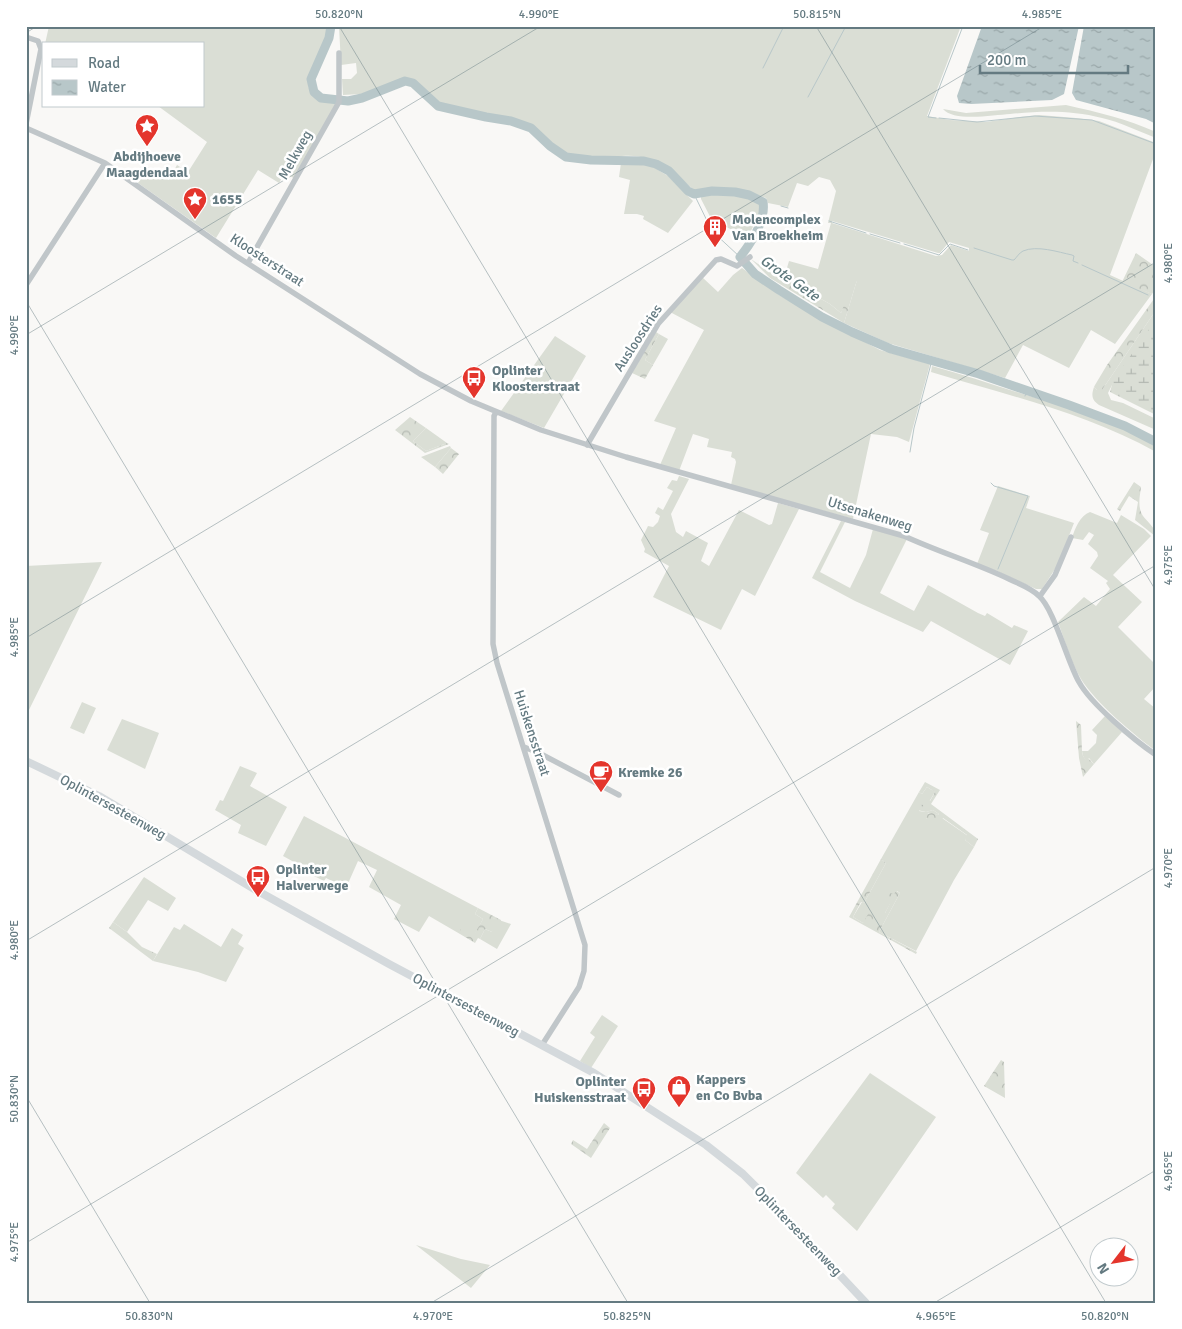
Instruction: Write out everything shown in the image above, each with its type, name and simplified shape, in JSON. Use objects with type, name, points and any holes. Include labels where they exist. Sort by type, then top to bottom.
[{"type":"street","points":[[26,37],[38,42],[41,49],[26,126]]},
{"type":"street","name":"Melkweg","points":[[248,264],[340,100],[339,53]]},
{"type":"street","name":"Kloosterstraat","points":[[26,126],[105,163],[248,264],[420,374],[462,397],[496,412]]},
{"type":"street","points":[[26,285],[105,163]]},
{"type":"street","name":"Ausloosdries","points":[[587,444],[664,317],[716,260],[724,260],[736,266],[750,257]]},
{"type":"street","name":"Utsenakenweg","points":[[496,412],[541,430],[673,471],[904,536],[995,573],[1040,596]]},
{"type":"street","name":"Huiskensstraat","points":[[496,412],[494,416],[493,473],[493,644],[497,663],[585,945],[584,972],[579,987],[542,1045]]},
{"type":"street","points":[[1071,537],[1055,575],[1040,596],[1048,608],[1079,683],[1098,705],[1135,739],[1156,755]]},
{"type":"street","points":[[524,747],[619,795]]},
{"type":"street","name":"Oplintersesteenweg","points":[[26,760],[99,796],[256,890],[389,964],[594,1072],[706,1145],[730,1163],[775,1206],[866,1303]]},
{"type":"green space","points":[[49,26],[328,26],[326,37],[310,73],[308,84],[311,92],[320,99],[337,102],[295,179],[285,173],[279,183],[258,170],[216,238],[138,183],[148,167],[169,180],[177,165],[188,172],[207,142],[161,108],[205,108],[205,42],[45,42]]},
{"type":"green space","points":[[339,26],[961,26],[927,116],[950,120],[986,122],[1039,115],[1076,118],[1099,121],[1156,143],[1156,151],[1110,275],[1152,294],[1115,344],[1091,330],[1069,368],[1023,345],[1005,378],[888,343],[844,323],[857,280],[841,313],[830,304],[784,278],[789,261],[818,269],[831,223],[828,223],[836,191],[830,180],[819,177],[808,186],[797,183],[788,207],[768,203],[766,198],[748,192],[694,190],[670,170],[653,160],[633,156],[591,158],[568,154],[561,151],[531,124],[443,104],[433,99],[418,84],[408,78],[361,94],[343,95],[342,79],[351,79],[357,73],[356,63],[341,65]],"holes":[[[832,221],[938,253],[949,242],[969,248],[969,251],[951,245],[942,255],[936,256],[832,223]]]},
{"type":"green space","points":[[1066,105],[1134,123],[1156,132],[1156,138],[1116,122],[1067,112],[964,117],[948,113],[943,109],[966,113]]},
{"type":"green space","points":[[621,163],[650,165],[668,176],[693,201],[668,233],[643,219],[644,216],[624,214],[630,180],[619,177]]},
{"type":"green space","points":[[705,194],[743,196],[761,204],[762,208],[748,237],[726,227],[719,234],[701,199],[701,196]]},
{"type":"green space","points":[[1136,253],[1156,267],[1156,288],[1152,294],[1122,282]]},
{"type":"green space","points":[[751,259],[783,281],[784,278],[830,304],[841,313],[854,279],[857,280],[844,323],[770,278]]},
{"type":"green space","points":[[742,268],[779,295],[880,350],[930,364],[909,442],[897,437],[871,434],[853,519],[731,485],[736,462],[731,457],[732,452],[707,447],[709,439],[693,434],[679,471],[660,465],[676,428],[654,421],[704,330],[670,312],[702,277],[718,292]]},
{"type":"green space","points":[[1156,296],[1156,310],[1102,390],[1097,390],[1094,387],[1107,365]]},
{"type":"green space","points":[[1156,310],[1156,322],[1108,393],[1111,400],[1123,403],[1156,419],[1156,430],[1099,405],[1092,395],[1094,387],[1097,390],[1102,390]]},
{"type":"green space","points":[[1156,319],[1156,415],[1110,392],[1113,381]]},
{"type":"green space","points":[[656,332],[659,334],[645,360],[653,365],[645,379],[632,373]]},
{"type":"green space","points":[[659,334],[668,339],[653,365],[645,360]]},
{"type":"green space","points":[[555,336],[586,356],[544,428],[501,411]]},
{"type":"green space","points":[[932,366],[1099,418],[1143,439],[1156,447],[1156,452],[1102,426],[1046,406],[931,372]]},
{"type":"green space","points":[[410,417],[426,428],[413,441],[426,451],[447,443],[449,444],[425,453],[395,430]]},
{"type":"green space","points":[[426,428],[447,443],[426,451],[413,441]]},
{"type":"green space","points":[[450,446],[451,448],[435,467],[421,457]]},
{"type":"green space","points":[[451,448],[459,454],[443,474],[435,467]]},
{"type":"green space","points":[[679,476],[689,479],[671,514],[676,532],[683,537],[686,531],[708,543],[701,561],[709,566],[739,510],[769,525],[772,524],[778,503],[799,509],[755,596],[742,589],[721,630],[653,597],[669,566],[644,552],[645,549],[641,540],[648,526],[653,527],[658,522],[660,516],[655,513],[658,507],[663,510],[673,491],[667,488],[672,480],[677,481]]},
{"type":"green space","points":[[1134,482],[1141,487],[1140,509],[1155,531],[1155,536],[1135,520],[1138,502],[1129,496],[1120,511],[1117,509]]},
{"type":"green space","points":[[998,486],[1030,496],[1026,508],[1074,523],[1057,566],[1042,589],[1036,589],[977,564],[989,533],[980,530]]},
{"type":"green space","points":[[1090,512],[1117,523],[1121,515],[1144,529],[1151,536],[1113,575],[1142,602],[1118,627],[1156,665],[1156,686],[1144,699],[1156,709],[1156,751],[1116,718],[1087,688],[1074,666],[1058,622],[1084,597],[1096,606],[1110,589],[1106,583],[1108,581],[1090,568],[1098,556],[1097,552],[1088,544],[1094,535],[1089,532],[1083,540],[1072,538],[1076,526]]},
{"type":"green space","points":[[841,521],[845,522],[820,572],[850,588],[866,555],[873,529],[907,539],[880,593],[914,611],[928,585],[978,613],[985,616],[987,613],[1012,628],[1014,625],[1028,631],[1010,665],[931,621],[923,632],[855,601],[812,578]]},
{"type":"green space","points":[[102,562],[26,716],[26,566]]},
{"type":"green space","points":[[82,702],[96,708],[84,734],[70,728]]},
{"type":"green space","points":[[1105,716],[1122,732],[1094,764],[1089,758],[1086,761],[1082,751],[1088,751],[1096,743],[1097,735],[1092,730]]},
{"type":"green space","points":[[122,719],[159,733],[145,769],[107,750]]},
{"type":"green space","points":[[1076,721],[1081,725],[1083,756],[1094,764],[1083,777],[1079,758]]},
{"type":"green space","points":[[240,766],[257,773],[250,786],[287,807],[266,846],[238,833],[241,825],[215,810],[220,800],[223,801]]},
{"type":"green space","points":[[925,782],[940,790],[931,804],[978,839],[974,847],[965,840],[967,835],[943,818],[939,823],[924,817],[925,814],[939,814],[933,810],[926,812],[917,810],[920,804],[923,805],[927,799],[930,801],[935,792],[927,787],[922,794],[919,792]]},
{"type":"green space","points":[[927,787],[935,792],[929,802],[923,806],[921,804],[919,811],[933,810],[939,814],[928,813],[926,819],[942,818],[968,836],[965,840],[974,847],[916,951],[879,932],[900,893],[897,891],[885,913],[863,923],[853,917],[862,902],[864,903],[886,863],[881,859],[919,792],[922,794]]},
{"type":"green space","points":[[304,816],[478,908],[475,914],[483,919],[475,934],[460,930],[460,934],[429,916],[419,932],[394,919],[401,905],[369,887],[377,870],[358,861],[346,888],[326,878],[324,881],[302,870],[303,867],[283,856]]},
{"type":"green space","points":[[881,859],[886,863],[864,903],[861,902],[853,917],[863,923],[872,907],[885,913],[890,903],[885,900],[885,896],[890,893],[894,894],[896,891],[900,893],[879,932],[917,952],[916,954],[849,917]]},
{"type":"green space","points":[[144,877],[176,898],[168,911],[148,900],[127,932],[113,922]]},
{"type":"green space","points":[[478,908],[501,920],[501,922],[493,918],[496,924],[492,932],[485,929],[480,939],[478,938],[475,943],[460,934],[460,930],[463,927],[475,933],[483,919],[475,914]]},
{"type":"green space","points":[[493,918],[511,924],[497,949],[480,939],[485,929],[492,932]]},
{"type":"green space","points":[[113,922],[127,932],[142,947],[157,954],[153,961],[109,928]]},
{"type":"green space","points":[[184,924],[221,947],[232,928],[243,935],[238,944],[244,948],[226,982],[198,972],[153,961],[174,927],[180,930]]},
{"type":"green space","points":[[602,1015],[618,1026],[591,1068],[580,1061],[595,1037],[590,1033]]},
{"type":"green space","points":[[1001,1060],[1004,1062],[1005,1098],[984,1086]]},
{"type":"green space","points":[[870,1073],[936,1117],[857,1231],[832,1208],[835,1204],[826,1195],[823,1198],[796,1173]]},
{"type":"green space","points":[[604,1123],[610,1128],[591,1158],[571,1144],[573,1140],[587,1149]]},
{"type":"green space","points":[[416,1245],[461,1259],[490,1265],[471,1288]]},
{"type":"water","points":[[982,26],[1079,26],[1064,94],[1052,100],[959,103],[957,96]]},
{"type":"water","points":[[1084,26],[1156,26],[1156,124],[1146,119],[1076,100],[1072,93]]},
{"type":"waterway","name":"Grote Gete","points":[[331,26],[329,38],[311,79],[314,92],[321,98],[348,101],[362,98],[405,81],[413,83],[438,106],[511,121],[531,128],[550,146],[566,157],[591,160],[644,161],[656,164],[669,171],[688,191],[694,194],[712,191],[749,195],[763,202],[762,216],[757,231],[740,257],[755,274],[822,317],[891,349],[979,374],[1069,405],[1125,426],[1156,442]]},
{"type":"waterway","points":[[763,68],[784,26]]},
{"type":"waterway","points":[[808,97],[846,26]]},
{"type":"waterway","points":[[936,118],[928,117],[963,26]]},
{"type":"waterway","points":[[939,118],[977,122],[1035,116],[1092,120],[1156,144]]},
{"type":"waterway","points":[[694,194],[712,231],[740,257]]},
{"type":"waterway","name":"Grote Gete","points":[[763,202],[767,203]]},
{"type":"waterway","points":[[781,206],[788,208]]},
{"type":"waterway","points":[[829,221],[866,233]]},
{"type":"waterway","points":[[870,234],[900,243]]},
{"type":"waterway","points":[[904,244],[939,255],[950,244],[968,250]]},
{"type":"waterway","points":[[974,248],[1012,260],[1029,249],[1048,250],[1072,255],[1074,256],[1073,261],[1078,263]]},
{"type":"waterway","points":[[1082,265],[1148,295]]},
{"type":"waterway","points":[[910,452],[914,428],[932,360]]},
{"type":"waterway","name":"Grote Gete","points":[[1025,396],[1027,390]]},
{"type":"waterway","points":[[991,483],[994,486],[1028,496],[998,569]]},
{"type":"place","name":"Abdijhoeve Maagdendaal","points":[[147,147]]},
{"type":"place","name":"1655","points":[[195,220]]},
{"type":"place","name":"Molencomplex Van Broekheim","points":[[715,248]]},
{"type":"place","name":"Oplinter Kloosterstraat","points":[[474,399]]},
{"type":"place","name":"Kremke 26","points":[[601,793]]},
{"type":"place","name":"Oplinter Halverwege","points":[[258,898]]},
{"type":"place","name":"Kappers en Co Bvba","points":[[679,1108]]},
{"type":"place","name":"Oplinter Huiskensstraat","points":[[644,1110]]}]
